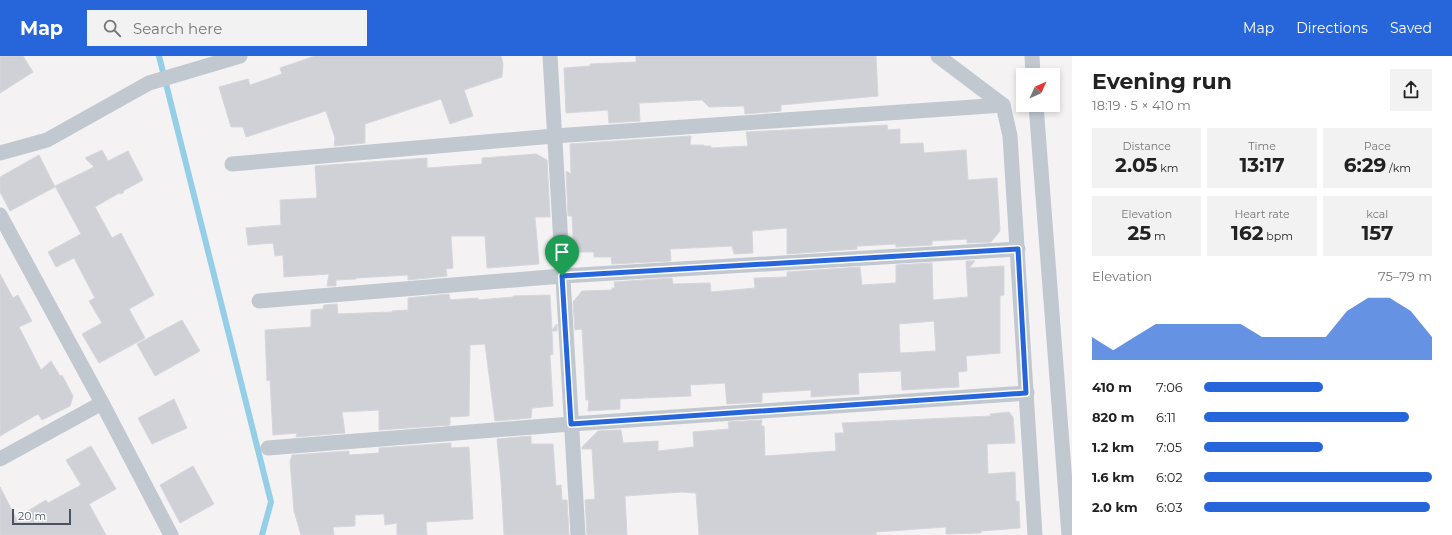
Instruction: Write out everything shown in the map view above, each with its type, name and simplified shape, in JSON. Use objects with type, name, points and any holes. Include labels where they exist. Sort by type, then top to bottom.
[{"type":"street","points":[[0,153],[47,140],[149,83],[240,56]]},
{"type":"street","points":[[550,56],[578,535]]},
{"type":"street","points":[[938,56],[1003,105],[1010,136],[1035,535]]},
{"type":"street","points":[[1032,56],[1033,68]]},
{"type":"street","points":[[232,164],[554,136],[1003,105]]},
{"type":"street","points":[[1037,112],[1069,535]]},
{"type":"street","points":[[1,220],[102,403],[171,535]]},
{"type":"street","points":[[259,301],[562,276],[1018,249]]},
{"type":"street","points":[[268,448],[571,424],[1026,393]]},
{"type":"street","points":[[0,459],[102,403]]},
{"type":"building","points":[[0,56],[23,56],[33,72],[0,93]]},
{"type":"building","points":[[315,56],[501,56],[503,64],[502,77],[464,90],[473,116],[450,124],[441,99],[365,124],[365,143],[334,146],[335,138],[326,111],[246,137],[243,127],[231,127],[219,87],[248,79],[250,85],[282,74],[280,68]]},
{"type":"building","points":[[636,56],[876,56],[878,96],[781,105],[781,111],[745,114],[744,106],[709,107],[702,100],[639,103],[640,121],[609,123],[608,110],[566,113],[564,68],[590,66],[590,64],[636,62]]},
{"type":"building","points":[[887,125],[888,130],[900,129],[900,144],[923,143],[924,153],[966,150],[968,180],[997,178],[1000,231],[991,242],[967,243],[967,239],[932,241],[932,245],[896,247],[896,244],[857,246],[857,249],[787,254],[787,228],[752,231],[753,253],[734,254],[732,246],[670,249],[671,261],[612,264],[611,257],[594,257],[594,252],[574,252],[572,216],[568,216],[566,171],[571,174],[570,144],[691,136],[690,145],[711,146],[711,148],[748,146],[746,132]]},
{"type":"building","points":[[102,150],[108,161],[128,151],[143,180],[123,191],[124,192],[121,194],[119,193],[95,207],[112,238],[121,233],[154,295],[129,309],[145,338],[99,363],[82,334],[102,323],[89,301],[95,298],[74,258],[56,267],[48,252],[81,234],[55,186],[94,167],[85,158]]},
{"type":"building","points":[[536,154],[547,160],[550,217],[535,217],[539,264],[487,268],[485,236],[451,236],[453,268],[446,269],[447,276],[408,280],[408,275],[356,278],[336,280],[336,286],[327,286],[329,274],[284,277],[283,255],[275,256],[273,243],[248,245],[246,228],[281,225],[280,200],[317,198],[315,166],[427,158],[427,168],[482,164],[482,158]]},
{"type":"building","points":[[39,155],[55,187],[10,211],[0,192],[0,177]]},
{"type":"building","points":[[966,261],[975,261],[969,268],[1004,266],[1004,295],[1000,296],[1000,353],[966,356],[967,371],[958,372],[959,387],[902,390],[901,371],[858,373],[859,394],[811,397],[811,390],[762,393],[762,402],[727,404],[725,383],[690,385],[691,396],[620,399],[620,409],[588,411],[589,400],[586,400],[582,329],[575,330],[573,302],[582,291],[612,290],[612,288],[615,288],[614,282],[672,278],[673,284],[710,283],[711,292],[755,288],[754,278],[787,277],[787,272],[860,267],[862,285],[896,283],[896,265],[932,263],[933,300],[968,297]],"holes":[[[934,321],[936,351],[900,353],[899,324]]]},
{"type":"building","points":[[0,274],[13,298],[18,295],[32,321],[19,327],[41,370],[51,361],[60,376],[62,375],[73,396],[70,406],[42,420],[38,414],[0,436]]},
{"type":"building","points":[[449,294],[450,300],[478,298],[478,300],[513,296],[550,295],[552,330],[557,324],[557,331],[552,331],[553,354],[550,355],[553,406],[532,408],[531,418],[495,421],[485,344],[470,345],[469,416],[450,417],[450,425],[379,430],[379,410],[342,412],[345,433],[296,437],[297,433],[273,435],[270,380],[267,381],[265,330],[311,327],[311,310],[323,309],[324,305],[337,304],[338,314],[392,312],[408,310],[408,298]]},
{"type":"building","points":[[182,320],[200,351],[155,376],[137,344]]},
{"type":"building","points":[[174,399],[187,428],[152,444],[138,418]]},
{"type":"building","points":[[1009,412],[1013,417],[1015,443],[987,444],[988,474],[1015,472],[1016,502],[1019,501],[1020,528],[981,531],[981,533],[946,534],[946,527],[876,532],[876,535],[699,535],[696,493],[682,492],[625,496],[627,535],[587,535],[585,500],[595,499],[592,449],[582,449],[582,447],[598,431],[621,430],[623,443],[658,441],[658,451],[694,447],[693,432],[729,429],[728,422],[762,420],[761,426],[764,426],[765,456],[836,451],[835,433],[844,433],[842,423],[991,416],[990,414]]},
{"type":"building","points":[[531,436],[531,444],[553,444],[556,486],[561,485],[562,500],[567,500],[569,535],[504,535],[497,439]]},
{"type":"building","points":[[451,443],[451,448],[469,447],[473,519],[426,522],[427,535],[397,535],[397,523],[385,525],[384,514],[355,515],[355,526],[333,527],[334,535],[301,535],[294,511],[290,462],[292,455],[349,451],[349,455],[379,453],[379,448]]},
{"type":"building","points":[[91,446],[116,489],[89,504],[106,535],[0,535],[0,487],[16,518],[46,500],[48,503],[81,485],[66,460]]},
{"type":"building","points":[[193,466],[214,504],[180,523],[160,485]]},
{"type":"waterway","points":[[159,56],[271,502],[262,535]]},
{"type":"route","points":[[1018,249],[1026,393],[571,424],[562,276],[1018,249]]}]
